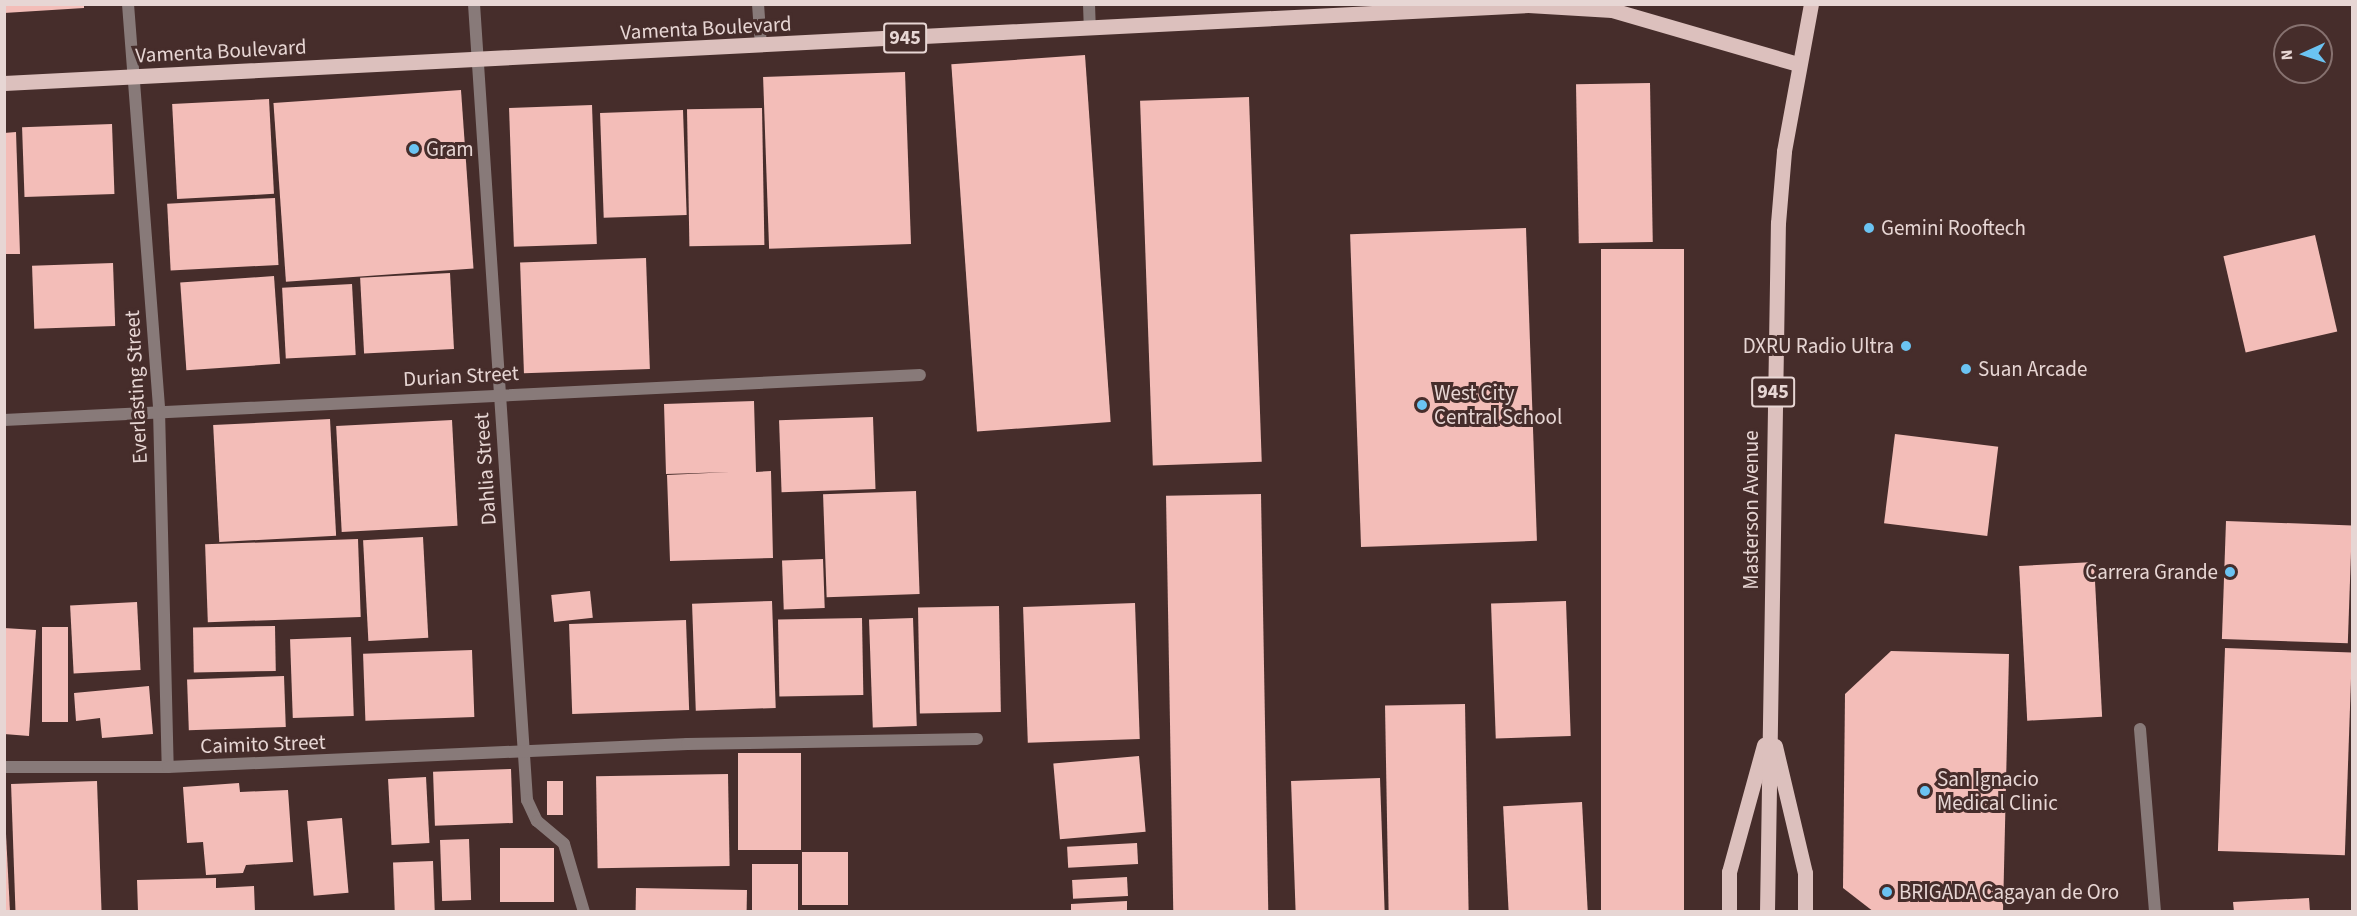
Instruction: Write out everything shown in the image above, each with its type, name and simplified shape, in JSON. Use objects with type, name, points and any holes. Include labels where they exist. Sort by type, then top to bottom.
[{"type":"main road","name":"Masterson Avenue","points":[[1767,912],[1778,223],[1798,64],[1811,4]]},
{"type":"main road","name":"Vamenta Boulevard","points":[[4,83],[761,46],[1380,9],[1528,5],[1612,10],[1798,64]]},
{"type":"main road","points":[[1729,912],[1729,872],[1770,722]]},
{"type":"main road","points":[[1770,722],[1805,873],[1805,912]]},
{"type":"street","name":"Everlasting Street","points":[[128,4],[159,410],[168,767]]},
{"type":"street","name":"Dahlia Street","points":[[474,4],[527,800],[537,820],[564,844],[584,912]]},
{"type":"street","points":[[758,4],[761,46]]},
{"type":"street","points":[[1089,4],[1090,27]]},
{"type":"street","name":"Durian Street","points":[[4,420],[159,410],[920,375]]},
{"type":"street","points":[[2140,729],[2155,912]]},
{"type":"street","name":"Caimito Street","points":[[4,768],[168,767],[523,752],[977,739]]},
{"type":"building","points":[[4,5],[84,5],[84,8],[4,13]]},
{"type":"building","points":[[1085,55],[1111,422],[977,431],[951,64]]},
{"type":"building","points":[[905,72],[911,244],[769,249],[763,77]]},
{"type":"building","points":[[1650,83],[1653,242],[1579,243],[1576,84]]},
{"type":"building","points":[[461,90],[473,269],[286,282],[273,103]]},
{"type":"building","points":[[1249,97],[1262,462],[1153,466],[1140,101]]},
{"type":"building","points":[[269,99],[274,194],[177,199],[172,104]]},
{"type":"building","points":[[592,105],[597,244],[514,247],[509,108]]},
{"type":"building","points":[[762,108],[764,245],[689,246],[687,109]]},
{"type":"building","points":[[683,110],[687,215],[604,218],[600,113]]},
{"type":"building","points":[[112,124],[114,194],[24,197],[22,127]]},
{"type":"building","points":[[16,132],[20,254],[4,254],[4,133]]},
{"type":"building","points":[[275,198],[279,265],[171,271],[167,204]]},
{"type":"building","points":[[1526,228],[1537,541],[1361,547],[1350,234]]},
{"type":"building","points":[[2315,235],[2337,331],[2246,353],[2223,256]]},
{"type":"building","points":[[1601,249],[1684,249],[1684,912],[1601,912]]},
{"type":"building","points":[[646,258],[650,369],[524,373],[520,262]]},
{"type":"building","points":[[113,263],[115,326],[34,329],[32,266]]},
{"type":"building","points":[[450,273],[454,349],[364,354],[360,278]]},
{"type":"building","points":[[274,276],[280,364],[186,370],[180,283]]},
{"type":"building","points":[[352,284],[356,355],[286,359],[282,288]]},
{"type":"building","points":[[754,401],[756,472],[771,471],[773,558],[670,561],[667,475],[730,472],[666,474],[664,404]]},
{"type":"building","points":[[873,417],[876,489],[782,492],[779,420]]},
{"type":"building","points":[[330,419],[336,536],[219,542],[213,425]]},
{"type":"building","points":[[452,420],[458,526],[342,532],[336,426]]},
{"type":"building","points":[[1895,434],[1998,447],[1987,536],[1884,523]]},
{"type":"building","points":[[916,491],[920,594],[827,597],[823,494]]},
{"type":"building","points":[[1261,494],[1268,912],[1173,912],[1166,496]]},
{"type":"building","points":[[2226,521],[2352,525],[2348,643],[2222,639]]},
{"type":"building","points":[[423,537],[428,638],[368,641],[363,540]]},
{"type":"building","points":[[358,539],[361,617],[208,622],[205,544]]},
{"type":"building","points":[[823,559],[825,608],[784,609],[782,560]]},
{"type":"building","points":[[2094,562],[2102,717],[2027,721],[2019,566]]},
{"type":"building","points":[[590,591],[593,618],[554,622],[551,595]]},
{"type":"building","points":[[772,601],[776,708],[696,711],[692,604]]},
{"type":"building","points":[[1566,601],[1571,736],[1496,739],[1491,604]]},
{"type":"building","points":[[137,602],[141,670],[74,673],[70,606]]},
{"type":"building","points":[[1135,603],[1140,739],[1028,743],[1023,607]]},
{"type":"building","points":[[999,606],[1001,712],[920,713],[918,607]]},
{"type":"building","points":[[862,618],[863,695],[779,696],[778,619]]},
{"type":"building","points":[[913,618],[917,726],[873,727],[869,620]]},
{"type":"building","points":[[686,620],[689,710],[572,714],[569,624]]},
{"type":"building","points":[[275,626],[276,671],[194,672],[193,627]]},
{"type":"building","points":[[42,627],[68,627],[68,722],[42,722]]},
{"type":"building","points":[[4,628],[36,630],[29,736],[4,734]]},
{"type":"building","points":[[351,637],[354,716],[293,718],[290,639]]},
{"type":"building","points":[[2225,648],[2352,652],[2345,855],[2218,851]]},
{"type":"building","points":[[472,650],[474,717],[365,721],[363,654]]},
{"type":"building","name":"San Ignacio Medical Clinic","points":[[1891,651],[2009,654],[2003,912],[1874,912],[1843,888],[1845,694]]},
{"type":"building","points":[[284,676],[286,727],[189,730],[187,679]]},
{"type":"building","points":[[149,686],[153,734],[102,738],[100,718],[76,721],[74,693]]},
{"type":"building","points":[[1465,704],[1469,912],[1389,912],[1385,705]]},
{"type":"building","points":[[738,753],[801,753],[801,850],[738,850]]},
{"type":"building","points":[[1139,756],[1146,832],[1060,839],[1053,763]]},
{"type":"building","points":[[511,769],[513,823],[435,826],[433,772]]},
{"type":"building","points":[[728,774],[730,866],[598,868],[596,776]]},
{"type":"building","points":[[426,777],[429,843],[392,845],[388,779]]},
{"type":"building","points":[[1380,778],[1385,912],[1296,912],[1291,781]]},
{"type":"building","points":[[97,781],[102,912],[16,912],[11,784]]},
{"type":"building","points":[[547,781],[563,781],[563,815],[547,815]]},
{"type":"building","points":[[239,783],[240,792],[288,790],[293,862],[246,865],[243,873],[206,875],[203,842],[187,843],[183,787]]},
{"type":"building","points":[[1582,802],[1588,912],[1509,912],[1503,806]]},
{"type":"building","points":[[342,818],[349,893],[314,896],[307,821]]},
{"type":"building","points":[[4,834],[6,834],[10,912],[4,912]]},
{"type":"building","points":[[469,839],[471,900],[442,901],[440,840]]},
{"type":"building","points":[[1137,843],[1138,864],[1068,868],[1067,847]]},
{"type":"building","points":[[500,848],[554,848],[554,902],[500,902]]},
{"type":"building","points":[[802,852],[848,852],[848,905],[802,905]]},
{"type":"building","points":[[433,861],[435,912],[395,912],[393,862]]},
{"type":"building","points":[[752,864],[798,864],[798,912],[752,912]]},
{"type":"building","points":[[1127,877],[1128,896],[1073,899],[1072,880]]},
{"type":"building","points":[[216,878],[216,888],[254,886],[255,912],[138,912],[137,880]]},
{"type":"building","points":[[636,888],[747,890],[747,912],[636,912]]},
{"type":"building","points":[[2309,898],[2310,912],[2234,912],[2233,902]]},
{"type":"building","points":[[1127,901],[1127,912],[1071,912],[1071,904]]},
{"type":"place","name":"Gram","points":[[414,149]]},
{"type":"place","name":"Gemini Rooftech","points":[[1869,228]]},
{"type":"place","name":"DXRU Radio Ultra","points":[[1906,346]]},
{"type":"place","name":"Suan Arcade","points":[[1966,369]]},
{"type":"place","name":"West City Central School","points":[[1422,405]]},
{"type":"place","name":"Carrera Grande","points":[[2230,572]]},
{"type":"place","name":"San Ignacio Medical Clinic","points":[[1925,791]]},
{"type":"place","name":"BRIGADA Cagayan de Oro","points":[[1887,892]]}]
